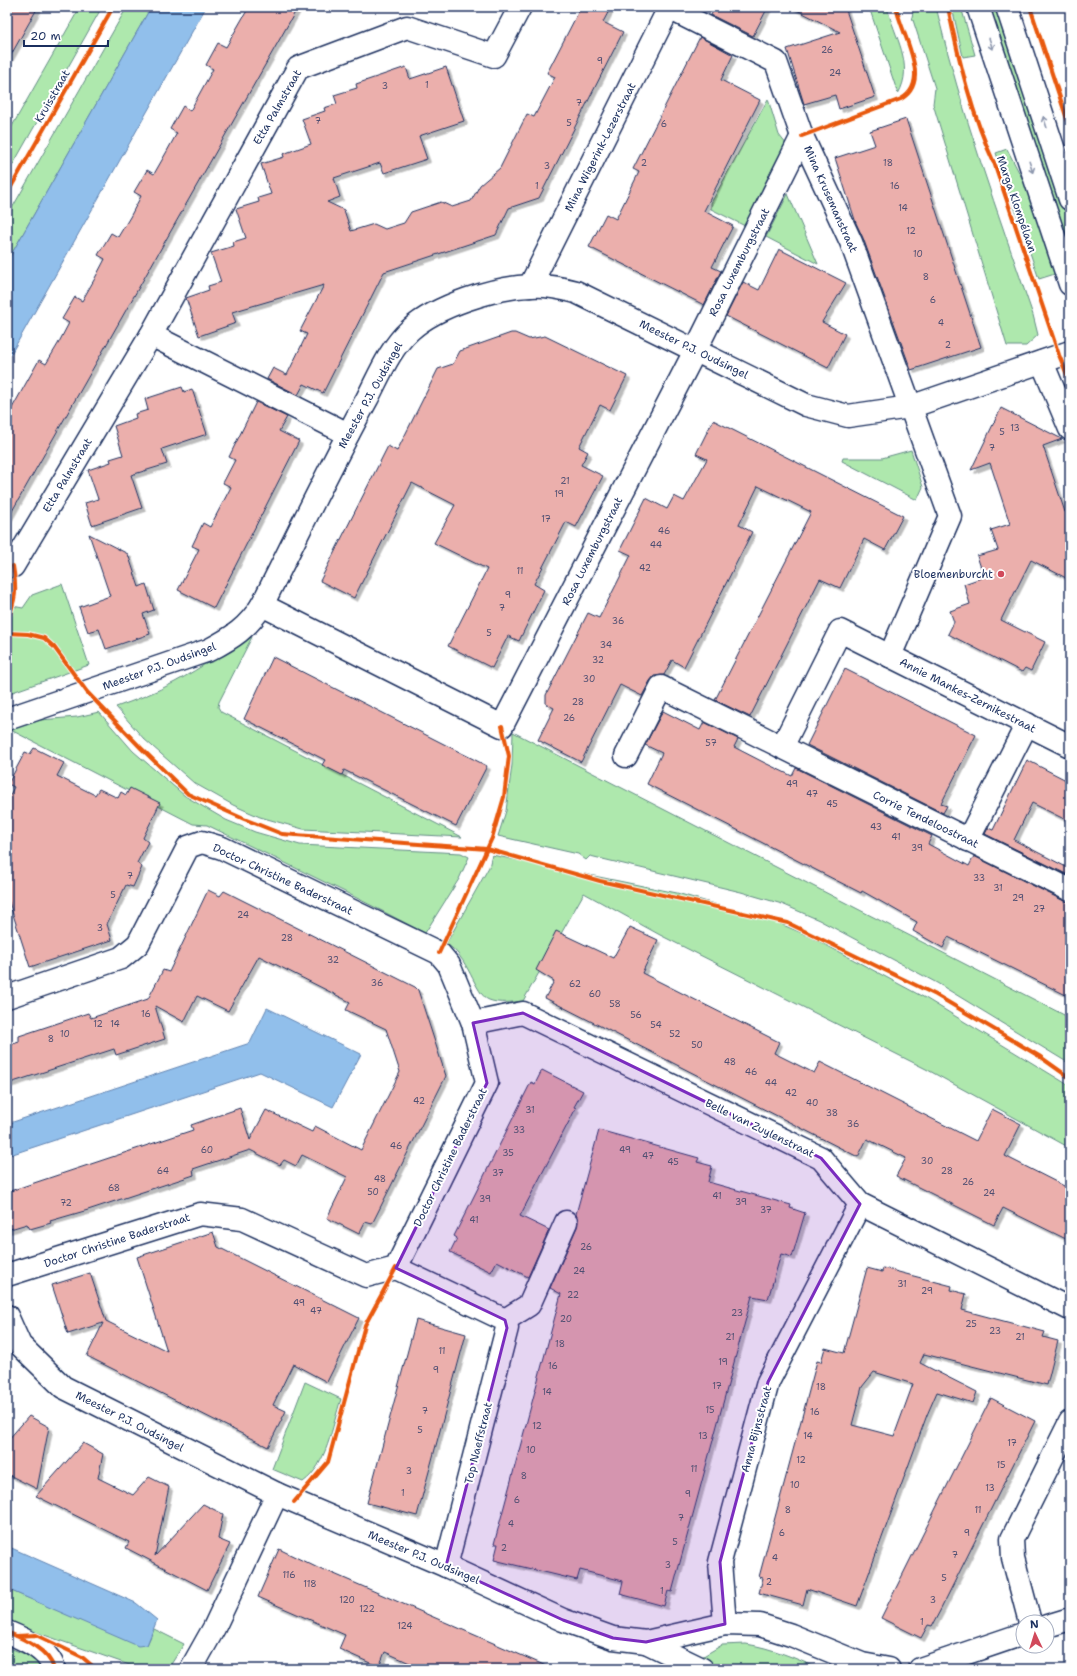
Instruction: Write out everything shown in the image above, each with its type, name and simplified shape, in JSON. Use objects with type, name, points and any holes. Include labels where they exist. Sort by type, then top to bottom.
[{"type":"street","name":"Etta Palmstraat","points":[[13,566],[151,335],[298,68],[407,27],[494,56],[520,7]]},
{"type":"street","points":[[978,7],[1070,284]]},
{"type":"street","points":[[1007,7],[1070,199]]},
{"type":"street","name":"Mina Krusemanstraat","points":[[668,8],[776,62],[802,136],[851,242],[910,407]]},
{"type":"street","name":"Mina Wigerink-Lezerstraat","points":[[530,286],[668,8]]},
{"type":"street","name":"Rosa Luxemburgstraat","points":[[262,605],[502,726],[695,350],[802,136]]},
{"type":"street","name":"Meester P.J. Oudsingel","points":[[7,719],[209,650],[228,640],[246,626],[262,605],[348,434],[397,344],[410,330],[426,318],[448,306],[473,297],[530,286],[560,288],[582,294],[806,405],[848,416],[910,407],[1070,352]]},
{"type":"street","points":[[151,335],[348,434]]},
{"type":"street","points":[[1042,362],[1070,429]]},
{"type":"street","name":"Annie Mankes-Zernikestraat","points":[[910,407],[950,516],[890,656],[1070,746]]},
{"type":"street","points":[[782,747],[840,630],[890,656]]},
{"type":"street","name":"Corrie Tendeloostraat","points":[[626,756],[661,687],[1070,890]]},
{"type":"street","points":[[968,840],[1027,724]]},
{"type":"street","name":"Doctor Christine Baderstraat","points":[[7,997],[121,958],[138,944],[188,847],[202,842],[222,848],[439,953],[449,965],[473,1023],[487,1083],[396,1268],[366,1276],[242,1219],[200,1214],[7,1275]]},
{"type":"street","name":"Belle van Zuylenstraat","points":[[473,1023],[523,1013],[821,1158],[860,1204],[1070,1310]]},
{"type":"street","name":"Anna Bijnsstraat","points":[[724,1624],[720,1562],[768,1382],[860,1204]]},
{"type":"street","points":[[396,1268],[505,1320],[529,1305],[566,1222]]},
{"type":"street","name":"Meester P.J. Oudsingel","points":[[7,1316],[20,1345],[63,1387],[277,1494],[446,1566],[567,1621],[613,1638],[646,1642],[724,1624],[760,1625],[790,1635],[862,1664],[889,1669]]},
{"type":"street","name":"Top Naeffstraat","points":[[446,1566],[507,1328],[505,1320]]},
{"type":"street","points":[[1028,1614],[1013,1558],[1012,1539],[1070,1422]]},
{"type":"street","points":[[191,1669],[214,1628],[277,1494]]},
{"type":"street","points":[[1055,1623],[1070,1618]]},
{"type":"street","points":[[7,1632],[36,1647],[52,1662],[54,1669]]},
{"type":"street","points":[[920,1669],[1015,1637]]},
{"type":"street","points":[[646,1642],[702,1669]]},
{"type":"highlighted area","points":[[523,1013],[821,1158],[860,1204],[768,1382],[720,1562],[725,1624],[646,1642],[613,1638],[563,1620],[446,1566],[507,1328],[505,1320],[396,1268],[487,1083],[473,1023]]},
{"type":"green space","points":[[80,7],[102,7],[7,175],[7,135]]},
{"type":"green space","points":[[127,7],[151,7],[7,262],[7,217]]},
{"type":"green space","points":[[869,7],[887,7],[902,50],[904,61],[903,83],[898,94]]},
{"type":"green space","points":[[914,7],[936,7],[968,124],[1033,315],[1038,335],[1026,346],[1007,346],[933,104],[935,88],[912,17]]},
{"type":"green space","points":[[952,7],[961,7],[975,55],[963,57]]},
{"type":"green space","points":[[985,7],[998,7],[1070,221],[1070,261]]},
{"type":"green space","points":[[768,99],[779,135],[790,149],[749,228],[711,209],[711,203]]},
{"type":"green space","points":[[1007,149],[1040,213],[1058,273],[1039,279],[996,153]]},
{"type":"green space","points":[[788,194],[818,264],[766,237]]},
{"type":"green space","points":[[911,450],[923,487],[917,500],[842,461],[843,458],[882,458]]},
{"type":"green space","points":[[62,584],[89,665],[7,694],[7,605],[23,608],[32,595]]},
{"type":"green space","points":[[252,637],[219,702],[218,707],[221,712],[462,837],[303,829],[260,817],[233,805],[194,783],[144,739],[116,707],[146,696],[175,682]]},
{"type":"green space","points":[[99,712],[133,751],[185,796],[226,820],[255,832],[300,845],[461,853],[469,857],[459,879],[425,933],[345,892],[207,825],[193,824],[7,728],[28,721],[77,717]]},
{"type":"green space","points":[[513,732],[1070,1018],[1070,1064],[937,983],[819,920],[782,904],[741,892],[590,856],[586,860],[578,854],[498,836],[506,811],[512,765]]},
{"type":"green space","points":[[492,855],[677,893],[776,922],[811,937],[927,999],[1070,1086],[1070,1148],[926,1069],[660,935],[584,893],[523,1001],[501,1002],[489,1000],[479,991],[466,965],[454,949],[446,944],[489,867]]},
{"type":"green space","points":[[305,1382],[341,1399],[328,1444],[318,1466],[303,1482],[272,1469]]},
{"type":"green space","points":[[7,1589],[66,1614],[147,1645],[154,1629],[184,1644],[168,1669],[141,1669],[7,1622]]},
{"type":"green space","points":[[746,1644],[792,1657],[820,1669],[718,1669],[700,1658],[722,1645]]},
{"type":"green space","points":[[7,1647],[35,1658],[40,1669],[16,1669],[7,1660]]},
{"type":"water","points":[[151,7],[206,7],[7,361],[7,262]]},
{"type":"water","points":[[267,1008],[361,1054],[333,1107],[260,1072],[7,1156],[7,1124],[250,1043]]},
{"type":"water","points":[[7,1546],[136,1603],[157,1620],[147,1645],[138,1646],[7,1589]]},
{"type":"building","points":[[7,7],[38,7],[7,62]]},
{"type":"building","points":[[249,7],[298,7],[7,520],[7,417],[39,360],[46,364],[58,344],[69,323],[62,319],[75,297],[82,301],[94,280],[105,259],[98,255],[111,233],[118,237],[130,217],[141,196],[134,192],[147,170],[154,174],[166,153],[177,133],[170,129],[183,106],[190,111],[213,69],[206,65],[218,43],[226,47]]},
{"type":"building","points":[[581,7],[611,7],[603,22],[623,32],[539,198],[509,208],[496,235],[384,272],[323,393],[304,384],[298,395],[267,379],[273,368],[287,375],[307,334],[300,331],[324,285],[232,312],[236,323],[199,336],[186,298],[209,290],[208,286],[221,282],[211,253],[234,246],[233,242],[246,238],[236,209],[259,202],[258,198],[271,194],[261,164],[284,157],[283,154],[311,144],[302,119],[325,111],[324,108],[337,104],[334,95],[357,88],[356,84],[406,67],[410,79],[446,67],[464,121],[419,136],[427,159],[384,173],[380,163],[334,178],[340,197],[327,202],[344,210],[351,231],[374,224],[385,229],[404,223],[411,212],[441,202],[452,207],[471,201],[480,185],[500,168],[527,114],[534,117],[555,77],[547,73]]},
{"type":"building","points":[[715,7],[768,7],[753,36],[711,15]]},
{"type":"building","points":[[791,7],[845,7],[875,97],[839,109],[835,95],[804,104],[787,49],[840,32]]},
{"type":"building","points":[[700,37],[733,55],[721,80],[760,100],[704,211],[733,226],[712,267],[721,271],[704,305],[589,247],[606,214],[616,219],[639,172],[633,169]]},
{"type":"building","points":[[906,119],[981,347],[911,370],[863,238],[856,223],[835,158],[875,145],[870,131]]},
{"type":"building","points":[[779,249],[846,283],[822,322],[845,334],[828,368],[726,316],[743,282],[759,290]]},
{"type":"building","points":[[511,333],[515,333],[529,339],[545,336],[627,376],[610,410],[600,405],[579,447],[588,452],[581,465],[603,476],[576,527],[566,522],[534,584],[544,590],[519,641],[508,636],[492,668],[448,646],[487,569],[434,543],[455,505],[412,483],[354,598],[320,581],[388,446],[397,451],[438,369],[453,364],[460,351]]},
{"type":"building","points":[[182,387],[184,392],[192,389],[207,434],[162,449],[167,464],[131,475],[142,508],[92,525],[85,503],[98,499],[88,470],[111,462],[110,459],[123,455],[114,426],[136,418],[135,414],[148,410],[145,399]]},
{"type":"building","points":[[256,402],[287,417],[279,431],[299,441],[214,608],[178,590],[199,549],[192,546],[203,523],[210,527],[231,487],[223,483],[235,460],[229,457]]},
{"type":"building","points":[[1001,408],[1062,439],[1043,446],[1065,512],[1070,514],[1070,580],[1031,560],[1001,620],[1045,642],[1031,671],[1025,668],[1022,672],[948,634],[954,622],[950,611],[970,604],[964,584],[984,577],[977,556],[998,550],[991,530],[1010,524],[990,463],[971,470]]},
{"type":"building","points":[[713,420],[903,516],[885,550],[864,539],[840,588],[820,579],[750,717],[715,700],[811,512],[758,486],[739,525],[752,532],[684,667],[672,660],[664,675],[654,676],[642,696],[620,685],[581,762],[538,740],[554,708],[546,704],[546,695],[588,613],[599,618],[615,587],[631,555],[620,550],[646,498],[667,509],[674,496],[684,501],[707,459],[696,454]]},
{"type":"building","points":[[89,534],[128,554],[139,587],[146,584],[154,610],[143,614],[150,634],[106,649],[99,629],[88,632],[79,607],[110,596]]},
{"type":"building","points":[[273,657],[487,766],[456,826],[344,770],[342,775],[322,765],[325,760],[244,719]]},
{"type":"building","points":[[845,669],[976,735],[941,804],[947,806],[943,813],[807,745]]},
{"type":"building","points":[[663,711],[700,730],[704,722],[738,739],[734,747],[765,763],[792,776],[796,768],[932,836],[928,844],[969,866],[974,856],[1064,901],[1070,902],[1070,997],[948,937],[943,948],[913,931],[917,922],[862,891],[861,893],[647,784],[662,753],[645,745]]},
{"type":"building","points":[[34,748],[64,763],[57,776],[95,795],[99,789],[118,798],[121,792],[126,795],[130,788],[160,803],[143,838],[148,842],[137,863],[142,867],[133,887],[126,885],[107,924],[112,940],[30,967],[7,896],[7,801],[14,787],[8,784],[25,752],[30,754]]},
{"type":"building","points":[[1027,760],[1070,782],[1070,822],[1032,803],[1014,840],[1070,869],[1070,876],[985,834],[988,828],[993,830]]},
{"type":"building","points":[[208,890],[220,896],[224,891],[415,987],[418,990],[446,1076],[372,1224],[365,1222],[359,1234],[327,1218],[347,1177],[302,1155],[296,1166],[284,1160],[280,1165],[250,1150],[193,1169],[194,1175],[50,1221],[51,1223],[30,1229],[27,1224],[7,1230],[7,1192],[193,1130],[191,1125],[240,1108],[250,1140],[266,1110],[312,1132],[315,1126],[361,1150],[400,1072],[386,1029],[346,1010],[350,1002],[259,956],[228,1011],[197,996],[184,1022],[155,1006],[165,1039],[116,1055],[114,1049],[7,1084],[7,1046],[19,1042],[19,1036],[88,1013],[91,1018],[148,999],[163,970],[169,972]]},
{"type":"building","points":[[630,927],[658,940],[642,973],[779,1042],[774,1053],[814,1073],[820,1062],[976,1141],[992,1109],[1021,1124],[1005,1156],[1070,1189],[1070,1241],[1003,1208],[994,1225],[896,1176],[906,1158],[867,1139],[858,1157],[545,998],[554,981],[536,970],[556,931],[613,958]]},
{"type":"building","points":[[542,1070],[583,1091],[574,1107],[576,1108],[520,1216],[549,1230],[528,1277],[497,1261],[491,1272],[450,1252],[457,1238],[454,1236],[531,1082],[535,1084]]},
{"type":"building","points":[[599,1130],[699,1158],[697,1162],[712,1166],[708,1182],[791,1205],[790,1208],[805,1213],[792,1257],[781,1254],[768,1299],[752,1296],[672,1592],[668,1591],[664,1606],[620,1594],[623,1581],[580,1570],[577,1580],[494,1560],[498,1544],[494,1544],[561,1294],[550,1288],[577,1227],[578,1220],[576,1214]]},
{"type":"building","points":[[213,1232],[218,1247],[359,1318],[327,1382],[293,1364],[273,1405],[286,1411],[268,1447],[87,1356],[103,1323],[68,1334],[52,1285],[90,1273],[106,1321],[167,1351],[137,1257]]},
{"type":"building","points":[[867,1268],[882,1272],[883,1268],[952,1286],[951,1290],[966,1294],[962,1310],[1045,1332],[1043,1337],[1058,1341],[1047,1385],[924,1354],[920,1363],[977,1392],[973,1403],[937,1392],[927,1415],[857,1606],[807,1589],[803,1605],[759,1593],[763,1578],[759,1577],[817,1361],[821,1362],[825,1348],[844,1353]],"holes":[[[874,1372],[913,1384],[894,1436],[852,1425],[862,1387]]]},
{"type":"building","points":[[416,1320],[466,1334],[417,1516],[367,1503]]},
{"type":"building","points":[[991,1398],[1035,1421],[941,1609],[932,1626],[928,1625],[921,1638],[881,1618]]},
{"type":"building","points":[[29,1416],[49,1427],[37,1489],[7,1474],[7,1441]]},
{"type":"building","points":[[83,1443],[103,1454],[98,1478],[133,1495],[149,1477],[169,1487],[155,1556],[203,1504],[223,1514],[218,1539],[230,1544],[207,1590],[126,1548],[129,1542],[36,1496]]},
{"type":"building","points":[[279,1549],[324,1571],[325,1570],[553,1669],[423,1669],[385,1652],[379,1667],[339,1649],[345,1635],[258,1597]]},
{"type":"cycle path","name":"Kruisstraat","points":[[7,194],[113,7]]},
{"type":"cycle path","points":[[802,136],[901,99],[910,91],[914,81],[915,69],[896,7]]},
{"type":"cycle path","name":"Marga Klompélaan","points":[[948,7],[973,108],[995,165],[1059,355],[1070,382]]},
{"type":"cycle path","points":[[1030,7],[1070,128]]},
{"type":"cycle path","points":[[7,621],[15,594],[13,566]]},
{"type":"cycle path","points":[[7,633],[28,634],[44,638],[54,647],[87,692],[188,794],[244,819],[282,834],[487,849],[600,881],[788,923],[936,995],[1039,1056],[1070,1078]]},
{"type":"cycle path","points":[[439,953],[492,838],[504,797],[509,756],[502,726]]},
{"type":"cycle path","points":[[294,1502],[328,1462],[365,1325],[396,1268]]},
{"type":"cycle path","points":[[7,1632],[35,1646],[47,1656],[54,1669]]},
{"type":"cycle path","points":[[17,1636],[36,1635],[82,1657],[96,1669]]},
{"type":"place","name":"Bloemenburcht","points":[[1001,574]]}]
